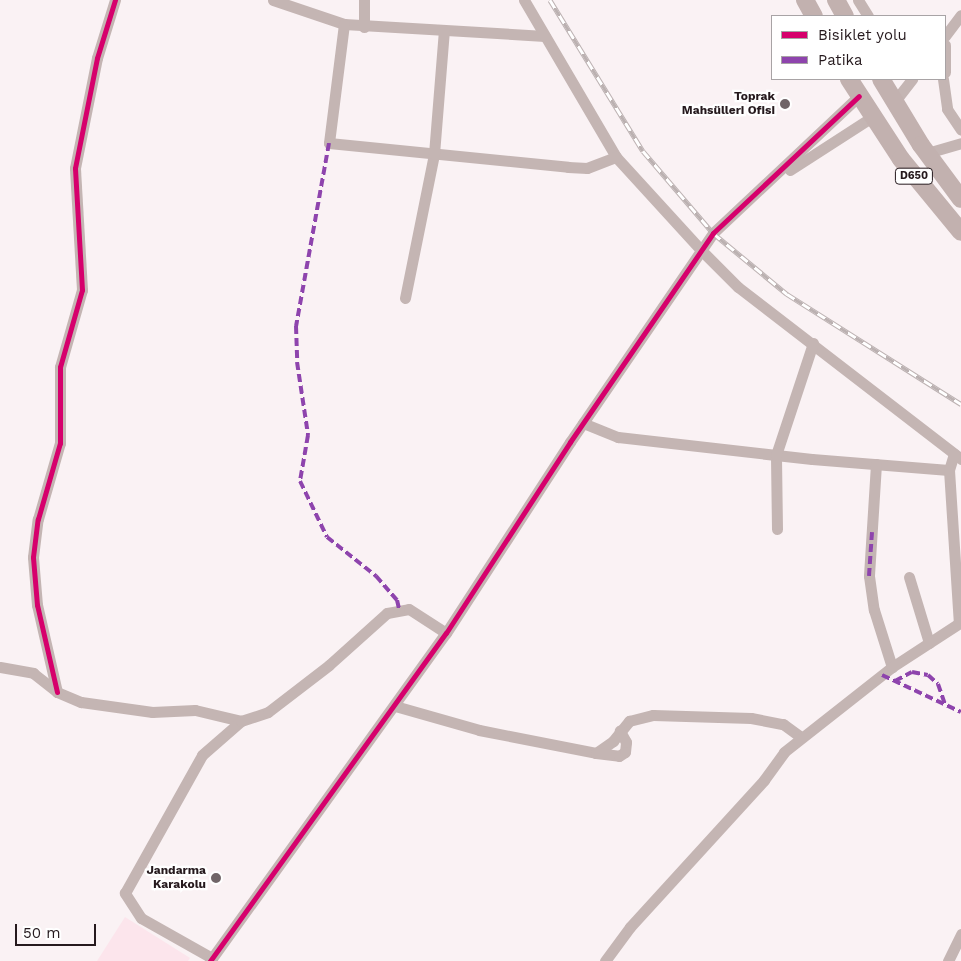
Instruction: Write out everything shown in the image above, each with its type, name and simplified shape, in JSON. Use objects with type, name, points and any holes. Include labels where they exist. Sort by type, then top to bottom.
[{"type":"highway","points":[[805,0],[813,15]]},
{"type":"highway","points":[[836,0],[845,15]]},
{"type":"highway","name":"D650","points":[[851,80],[872,117],[919,182],[961,232]]},
{"type":"highway","points":[[859,96],[881,80]]},
{"type":"highway","name":"D650","points":[[883,80],[927,153],[961,199]]},
{"type":"highway","points":[[872,117],[895,100]]},
{"type":"street","points":[[57,692],[37,605],[33,558],[38,519],[60,443],[60,367],[82,290],[76,168],[98,58],[115,0]]},
{"type":"street","points":[[273,0],[344,24],[364,27],[545,36]]},
{"type":"street","points":[[364,0],[364,27]]},
{"type":"street","points":[[524,0],[616,157],[701,250],[738,287],[958,456],[949,470],[960,622],[892,667],[801,737],[636,920],[605,961]]},
{"type":"street","points":[[858,0],[867,15]]},
{"type":"street","points":[[946,26],[961,14]]},
{"type":"street","points":[[946,35],[961,14]]},
{"type":"street","points":[[344,24],[329,143],[587,168],[616,157]]},
{"type":"street","points":[[405,298],[434,154],[444,31]]},
{"type":"street","points":[[895,100],[911,80]]},
{"type":"street","points":[[943,80],[947,109],[961,130]]},
{"type":"street","points":[[446,633],[409,609],[387,613],[329,665],[268,712],[241,721],[202,755],[125,894],[141,918],[211,960],[446,633],[584,423],[713,233],[768,184],[859,96]]},
{"type":"street","points":[[768,184],[872,117]]},
{"type":"street","points":[[927,153],[961,143]]},
{"type":"street","points":[[777,529],[776,455],[813,343]]},
{"type":"street","points":[[584,423],[618,437],[776,455],[949,470]]},
{"type":"street","points":[[876,464],[870,576],[874,610],[892,667]]},
{"type":"street","points":[[909,577],[930,643]]},
{"type":"street","points":[[0,667],[33,673],[57,692],[81,702],[152,712],[195,710],[241,721]]},
{"type":"street","points":[[395,706],[479,730],[619,756],[625,752],[626,742],[620,731]]},
{"type":"street","points":[[596,753],[614,741],[620,731],[636,718],[688,714],[751,718],[783,724],[801,737]]},
{"type":"street","points":[[948,961],[961,934]]},
{"type":"shaded area","points":[[125,917],[190,958],[188,961],[97,961]]},
{"type":"railway","points":[[550,0],[643,151],[713,233],[787,294],[961,404]]},
{"type":"marked path","points":[[329,143],[296,326],[297,362],[308,435],[300,481],[327,537],[376,576],[397,600],[399,609]]},
{"type":"marked path","points":[[869,576],[872,532]]},
{"type":"marked path","points":[[895,681],[912,672],[928,675],[938,684],[945,704]]},
{"type":"marked path","points":[[882,675],[961,712]]},
{"type":"cycle path","points":[[57,692],[37,605],[33,557],[38,519],[60,443],[60,367],[82,290],[75,168],[97,58],[115,0]]},
{"type":"cycle path","points":[[210,961],[446,633],[570,442],[713,233],[859,96]]},
{"type":"place","name":"Toprak Mahsülleri Ofisi","points":[[785,104]]},
{"type":"place","name":"Jandarma Karakolu","points":[[216,878]]}]
